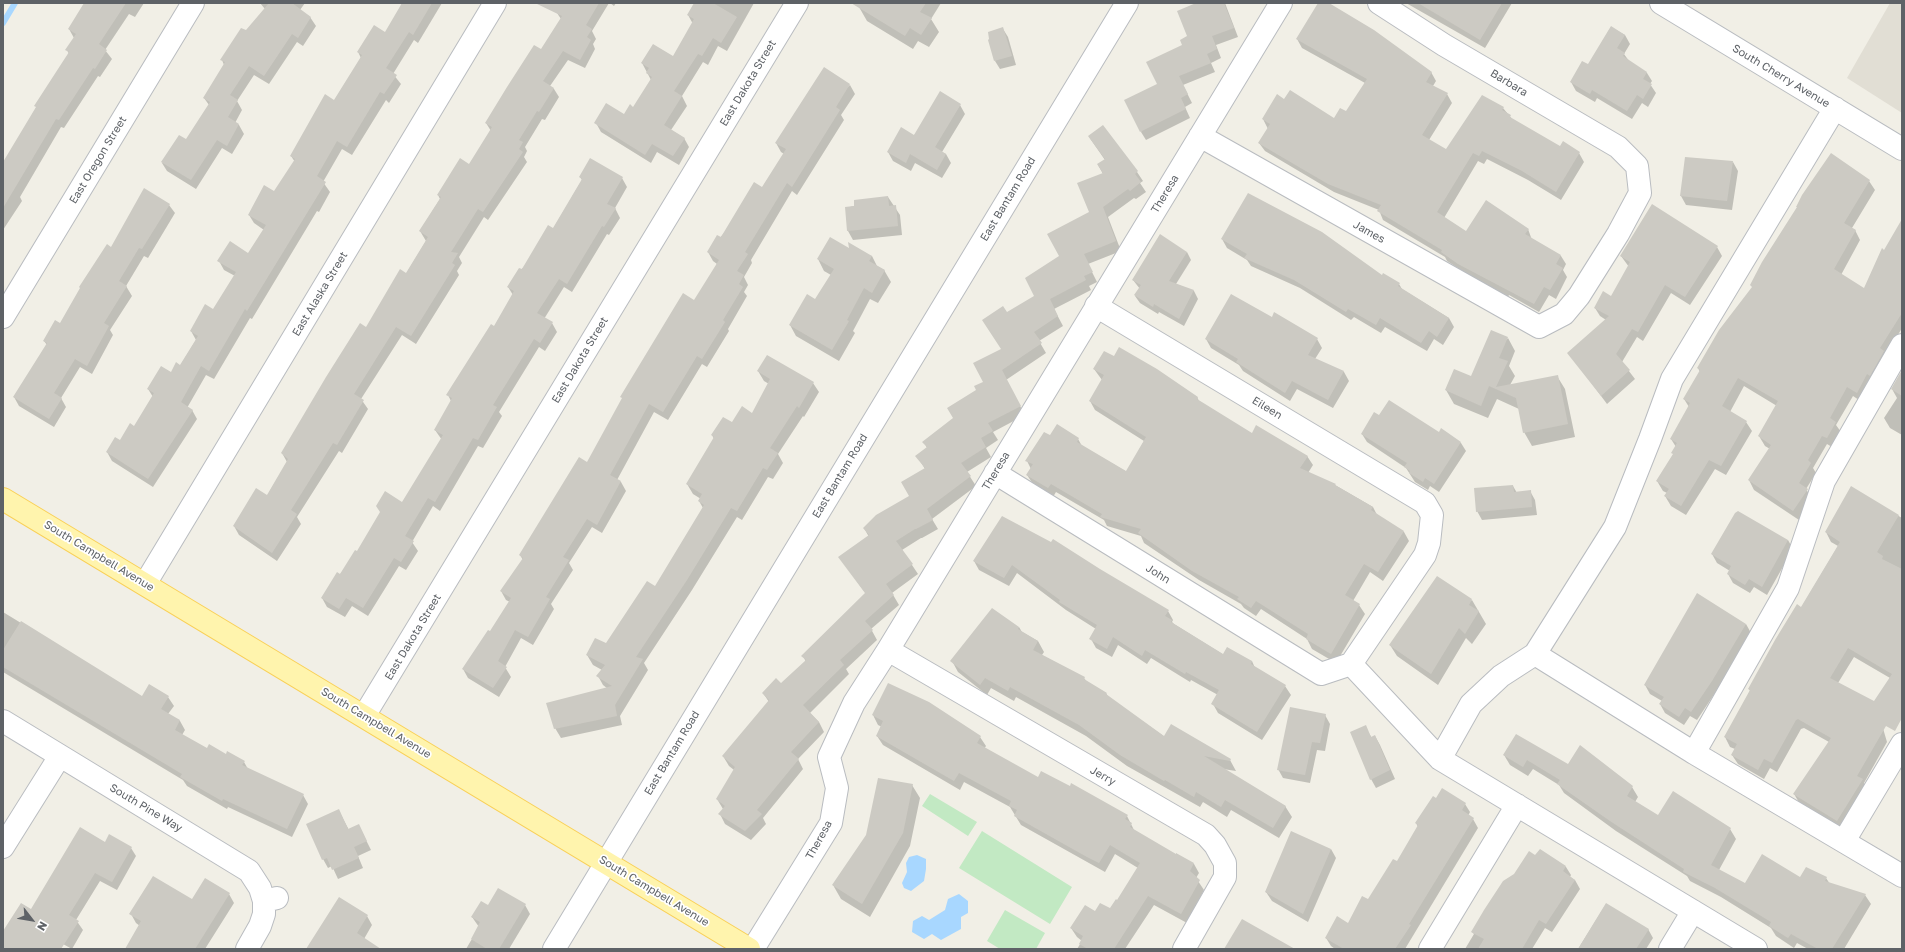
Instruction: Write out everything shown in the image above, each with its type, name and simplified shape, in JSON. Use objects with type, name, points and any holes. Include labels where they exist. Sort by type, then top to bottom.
[{"type":"main road","name":"South Campbell Avenue","points":[[3,499],[749,949]]},
{"type":"street","name":"East Oregon Street","points":[[3,316],[193,3]]},
{"type":"street","name":"East Alaska Street","points":[[145,584],[495,3]]},
{"type":"street","name":"East Dakota Street","points":[[364,716],[797,3]]},
{"type":"street","name":"East Bantam Road","points":[[554,949],[1127,3]]},
{"type":"street","name":"Theresa","points":[[753,949],[831,822],[838,788],[829,757],[854,702],[888,650],[994,473],[1281,3]]},
{"type":"street","name":"Barbara","points":[[1379,3],[1444,45],[1618,147],[1637,166],[1640,193],[1618,234],[1578,296],[1564,314],[1539,327]]},
{"type":"street","name":"South Cherry Avenue","points":[[1661,3],[1902,149]]},
{"type":"street","points":[[1440,759],[1471,704],[1501,676],[1535,654],[1615,527],[1672,379],[1835,108]]},
{"type":"street","name":"James","points":[[1200,136],[1539,327]]},
{"type":"street","name":"Eileen","points":[[1096,306],[1425,503],[1432,515],[1429,543],[1425,555],[1351,664]]},
{"type":"street","points":[[1694,753],[1788,588],[1824,481],[1902,345]]},
{"type":"street","name":"John","points":[[994,473],[1321,674],[1351,664]]},
{"type":"street","name":"Jerry","points":[[888,650],[1206,835],[1215,845],[1225,863],[1225,877],[1184,949]]},
{"type":"street","points":[[1535,654],[1694,753],[1902,876]]},
{"type":"street","points":[[1351,664],[1440,759],[1756,949]]},
{"type":"street","name":"South Pine Way","points":[[3,721],[249,871],[260,888],[271,899],[260,926],[247,949]]},
{"type":"street","points":[[1844,841],[1902,744]]},
{"type":"street","points":[[3,847],[60,756]]},
{"type":"street","points":[[1430,949],[1517,805]]},
{"type":"street","points":[[1670,949],[1693,911]]},
{"type":"shaded area","points":[[1890,3],[1902,3],[1902,113],[1847,78]]},
{"type":"green space","points":[[930,794],[977,822],[968,836],[922,806]]},
{"type":"green space","points":[[982,831],[1072,887],[1050,924],[959,868]]},
{"type":"green space","points":[[1005,910],[1045,933],[1036,949],[1000,949],[987,941]]},
{"type":"water","points":[[917,855],[926,859],[924,881],[911,891],[904,888],[902,883],[907,872],[906,863],[909,857]]},
{"type":"water","points":[[959,894],[968,901],[968,913],[961,917],[961,929],[941,940],[932,934],[924,939],[912,932],[913,921],[922,916],[929,920],[945,910],[948,899]]},
{"type":"building","points":[[84,3],[126,3],[99,44],[107,50],[95,69],[93,68],[59,120],[56,119],[3,208],[3,162],[36,107],[34,106],[69,52],[65,50],[76,34],[68,29]]},
{"type":"building","points":[[269,3],[292,3],[311,17],[298,38],[292,34],[264,76],[249,66],[230,95],[238,100],[228,117],[239,124],[227,146],[217,140],[191,180],[161,162],[179,135],[186,139],[210,102],[203,98],[225,62],[220,60],[241,28],[246,30]]},
{"type":"building","points":[[402,3],[432,3],[413,35],[409,32],[386,68],[397,75],[384,94],[380,92],[347,147],[337,141],[317,176],[326,182],[247,311],[245,309],[209,371],[201,366],[181,402],[193,410],[148,479],[106,452],[115,437],[120,440],[130,423],[134,426],[154,393],[147,389],[161,366],[171,372],[176,362],[180,365],[198,336],[190,331],[205,304],[213,309],[236,272],[217,261],[230,241],[248,253],[266,225],[248,215],[264,185],[274,191],[295,159],[290,156],[325,94],[334,100],[362,55],[357,52],[374,25],[385,32]]},
{"type":"building","points":[[535,3],[599,3],[586,25],[592,29],[587,37],[591,40],[580,60],[563,51],[543,81],[554,88],[539,112],[537,111],[519,140],[523,142],[519,149],[523,152],[483,212],[478,209],[451,252],[458,253],[452,263],[455,265],[411,336],[396,327],[354,394],[364,400],[337,445],[333,443],[291,510],[297,514],[272,553],[233,526],[256,488],[267,495],[288,459],[281,453],[326,377],[360,323],[366,327],[400,269],[406,273],[428,237],[419,231],[441,197],[437,195],[460,158],[469,164],[492,127],[485,123],[507,87],[534,45],[541,49],[562,16]]},
{"type":"building","points":[[694,3],[713,3],[737,17],[721,43],[713,38],[702,56],[698,54],[674,91],[682,96],[664,125],[685,138],[673,156],[652,144],[645,155],[594,123],[606,103],[624,114],[630,104],[633,107],[652,77],[646,73],[649,68],[641,63],[653,44],[673,56],[694,19],[687,15]]},
{"type":"building","points":[[851,3],[926,3],[920,12],[932,18],[921,35],[910,28],[905,36]]},
{"type":"building","points":[[1196,3],[1224,3],[1234,28],[1212,36],[1217,49],[1207,54],[1211,63],[1179,76],[1188,94],[1181,98],[1186,109],[1140,132],[1124,100],[1157,84],[1146,62],[1182,45],[1180,40],[1187,36],[1177,11]]},
{"type":"building","points":[[1318,3],[1329,3],[1374,30],[1432,72],[1426,82],[1448,93],[1422,135],[1446,149],[1482,95],[1504,107],[1502,110],[1511,115],[1510,117],[1560,146],[1563,141],[1580,152],[1556,192],[1522,171],[1482,151],[1479,156],[1473,153],[1437,212],[1466,231],[1486,200],[1529,229],[1525,234],[1561,255],[1556,264],[1563,268],[1550,290],[1544,287],[1534,304],[1458,264],[1441,252],[1442,250],[1377,211],[1381,205],[1328,184],[1258,143],[1270,124],[1262,119],[1277,94],[1284,99],[1290,90],[1334,118],[1340,108],[1346,111],[1367,79],[1296,39]]},
{"type":"building","points":[[1418,3],[1502,3],[1480,40]]},
{"type":"building","points":[[1611,26],[1625,35],[1617,48],[1625,53],[1623,56],[1647,72],[1643,79],[1652,84],[1643,99],[1637,95],[1627,111],[1592,90],[1590,94],[1570,82],[1582,61],[1588,64]]},
{"type":"building","points":[[1003,27],[1012,56],[994,61],[988,40],[988,32]]},
{"type":"building","points":[[824,67],[850,84],[836,107],[840,110],[792,187],[787,183],[745,252],[748,254],[737,271],[744,275],[739,284],[743,287],[723,320],[725,322],[702,359],[697,356],[663,412],[649,404],[610,475],[621,481],[597,525],[587,519],[563,557],[569,560],[546,597],[550,599],[528,637],[515,630],[498,661],[507,667],[493,688],[462,669],[488,630],[490,631],[511,598],[500,591],[523,558],[519,555],[579,457],[587,462],[622,398],[620,397],[683,293],[694,300],[719,260],[707,252],[717,235],[721,237],[754,182],[762,187],[786,149],[775,143]]},
{"type":"building","points":[[940,91],[961,104],[935,147],[946,154],[937,170],[910,154],[906,163],[887,152],[901,127],[914,135]]},
{"type":"building","points":[[1103,125],[1138,171],[1135,174],[1141,182],[1130,191],[1128,189],[1103,207],[1116,241],[1084,254],[1093,272],[1084,276],[1086,280],[1050,299],[1058,316],[1034,332],[1042,343],[1002,370],[1021,406],[988,423],[993,431],[981,438],[986,447],[961,463],[971,476],[927,509],[933,520],[896,541],[913,564],[886,584],[894,595],[865,621],[873,630],[840,660],[844,665],[803,705],[819,722],[791,752],[799,759],[757,810],[762,814],[745,831],[718,814],[725,806],[716,799],[735,767],[722,756],[769,700],[762,693],[776,678],[781,683],[806,660],[801,656],[865,593],[838,557],[869,535],[863,528],[876,515],[909,496],[901,482],[925,468],[915,456],[927,447],[922,442],[953,418],[947,408],[976,390],[974,386],[983,382],[973,363],[1001,349],[982,320],[1003,306],[1007,312],[1034,296],[1025,278],[1059,256],[1047,234],[1089,212],[1077,183],[1103,173],[1097,164],[1105,159],[1088,136]]},
{"type":"building","points":[[1831,153],[1870,180],[1844,223],[1856,230],[1834,269],[1864,288],[1882,248],[1884,250],[1902,219],[1902,313],[1880,348],[1884,351],[1870,376],[1867,374],[1857,393],[1847,387],[1830,418],[1836,422],[1827,438],[1822,436],[1808,460],[1811,463],[1799,483],[1808,489],[1793,511],[1748,480],[1771,445],[1758,436],[1778,401],[1738,378],[1722,406],[1747,421],[1721,466],[1709,460],[1681,506],[1664,496],[1669,489],[1656,481],[1673,454],[1671,453],[1677,443],[1670,439],[1690,403],[1683,399],[1700,370],[1697,368],[1719,330],[1752,287],[1750,285],[1762,262],[1797,207],[1802,195]]},
{"type":"building","points":[[1685,157],[1733,161],[1727,201],[1680,196]]},
{"type":"building","points":[[590,158],[623,177],[607,204],[616,208],[604,227],[602,226],[567,284],[559,279],[537,313],[553,322],[540,343],[534,339],[493,405],[497,407],[478,440],[473,438],[435,502],[428,498],[405,536],[414,541],[401,562],[394,558],[363,608],[346,598],[339,609],[321,598],[337,572],[340,574],[355,550],[357,551],[380,512],[376,506],[385,491],[402,502],[443,435],[434,430],[452,398],[446,395],[491,324],[494,326],[514,291],[507,287],[519,268],[522,269],[548,225],[553,228],[582,179],[579,177]]},
{"type":"building","points":[[144,188],[170,204],[142,249],[139,248],[119,281],[127,286],[104,323],[109,326],[87,366],[75,359],[54,393],[62,398],[49,419],[13,397],[47,343],[43,341],[55,320],[60,323],[80,288],[79,287],[107,244],[111,247]]},
{"type":"building","points":[[1248,193],[1322,232],[1382,275],[1383,273],[1400,283],[1398,286],[1449,318],[1437,337],[1429,331],[1421,343],[1380,318],[1376,325],[1348,309],[1346,312],[1294,280],[1244,258],[1247,254],[1221,239]]},
{"type":"building","points":[[888,196],[889,206],[896,205],[898,226],[847,231],[845,207],[854,206],[854,200]]},
{"type":"building","points":[[1652,204],[1718,246],[1685,297],[1665,285],[1638,332],[1632,329],[1616,354],[1630,370],[1601,396],[1567,353],[1609,316],[1594,308],[1603,291],[1611,296],[1630,262],[1620,256]]},
{"type":"building","points":[[1160,234],[1187,252],[1169,281],[1194,290],[1179,319],[1154,304],[1153,307],[1134,295],[1141,285],[1132,280]]},
{"type":"building","points":[[830,237],[849,248],[848,242],[872,256],[869,261],[885,270],[872,293],[864,288],[847,320],[849,321],[832,350],[789,325],[807,294],[815,299],[834,269],[817,259]]},
{"type":"building","points":[[1231,294],[1272,317],[1274,312],[1318,338],[1308,355],[1344,371],[1328,400],[1292,381],[1285,393],[1236,362],[1238,359],[1205,339]]},
{"type":"building","points":[[1491,330],[1508,337],[1499,358],[1508,361],[1496,387],[1558,375],[1568,424],[1523,433],[1516,398],[1489,386],[1481,406],[1445,390],[1454,369],[1471,376]]},
{"type":"building","points":[[1119,347],[1157,369],[1198,397],[1197,399],[1252,433],[1256,425],[1308,456],[1300,468],[1336,484],[1335,485],[1373,507],[1371,510],[1404,531],[1378,572],[1364,564],[1345,595],[1360,604],[1331,654],[1306,639],[1308,634],[1256,601],[1251,608],[1237,599],[1239,597],[1192,571],[1138,533],[1141,529],[1100,517],[1102,514],[1051,484],[1048,488],[1026,475],[1033,464],[1025,461],[1044,432],[1050,435],[1057,424],[1079,438],[1077,442],[1126,471],[1146,437],[1089,401],[1104,375],[1093,369],[1104,351],[1114,356]]},
{"type":"building","points":[[767,355],[814,382],[799,408],[797,406],[770,448],[778,453],[767,470],[763,468],[737,511],[731,508],[687,580],[636,657],[643,659],[615,705],[617,716],[554,729],[546,703],[612,686],[596,676],[605,665],[586,655],[595,638],[606,643],[647,581],[655,586],[704,505],[698,501],[702,494],[686,484],[714,437],[711,435],[723,417],[732,422],[742,406],[752,413],[770,379],[757,371]]},
{"type":"building","points":[[1902,370],[1902,396],[1891,389]]},
{"type":"building","points":[[1389,400],[1439,432],[1441,428],[1461,442],[1434,484],[1425,478],[1423,482],[1409,473],[1410,471],[1404,467],[1407,463],[1361,434],[1374,412],[1379,415]]},
{"type":"building","points":[[1513,485],[1514,492],[1531,490],[1532,507],[1476,512],[1474,488]]},
{"type":"building","points":[[1851,486],[1899,515],[1877,552],[1883,556],[1882,559],[1902,569],[1902,718],[1895,731],[1886,726],[1857,776],[1863,779],[1837,821],[1793,794],[1831,738],[1798,719],[1796,720],[1772,763],[1764,759],[1758,770],[1731,755],[1737,744],[1724,737],[1775,640],[1797,604],[1801,607],[1840,542],[1825,532]],"holes":[[[1848,648],[1892,674],[1874,701],[1830,678]]]},
{"type":"building","points":[[1738,511],[1788,540],[1762,587],[1749,579],[1745,585],[1727,574],[1731,566],[1711,554],[1735,513]]},
{"type":"building","points":[[1002,516],[1051,542],[1053,539],[1169,610],[1165,616],[1172,620],[1171,622],[1223,654],[1227,647],[1252,661],[1251,664],[1286,685],[1257,732],[1211,704],[1219,690],[1186,672],[1185,674],[1145,650],[1142,656],[1113,637],[1107,649],[1089,639],[1097,625],[1059,602],[1060,600],[1012,565],[1004,578],[973,561]]},
{"type":"building","points":[[1437,576],[1472,599],[1469,605],[1479,611],[1465,634],[1459,628],[1431,674],[1389,645]]},
{"type":"building","points":[[1697,593],[1746,624],[1712,681],[1691,712],[1685,708],[1679,717],[1659,704],[1664,697],[1644,685]]},
{"type":"building","points":[[992,608],[1019,627],[1018,629],[1038,641],[1033,650],[1085,677],[1084,679],[1107,693],[1106,694],[1164,736],[1171,724],[1231,759],[1230,761],[1204,756],[1286,806],[1273,828],[1225,800],[1221,807],[1196,792],[1194,797],[1165,780],[1164,781],[1120,755],[1079,725],[1010,687],[1008,691],[985,678],[980,685],[950,661]]},
{"type":"building","points":[[21,621],[142,696],[149,684],[169,696],[161,709],[180,720],[175,730],[207,748],[209,744],[226,754],[227,751],[245,761],[242,765],[304,794],[287,829],[223,799],[222,801],[180,777],[182,774],[3,667],[3,650]]},
{"type":"building","points":[[888,683],[929,702],[981,736],[977,743],[1038,777],[1041,771],[1070,786],[1071,783],[1128,815],[1125,819],[1132,823],[1130,827],[1194,863],[1190,871],[1200,880],[1181,914],[1148,896],[1114,949],[1088,949],[1079,944],[1083,936],[1070,928],[1085,905],[1095,911],[1100,903],[1110,908],[1116,899],[1117,900],[1140,863],[1110,845],[1099,863],[1014,816],[1017,810],[1009,806],[1011,801],[959,773],[954,781],[876,736],[883,721],[872,715]]},
{"type":"building","points":[[1290,707],[1326,714],[1320,743],[1312,742],[1305,775],[1277,770]]},
{"type":"building","points":[[1366,725],[1371,737],[1375,735],[1390,770],[1370,780],[1350,732]]},
{"type":"building","points":[[1516,734],[1568,764],[1580,745],[1633,786],[1627,796],[1658,815],[1673,791],[1731,828],[1711,865],[1745,883],[1762,854],[1800,877],[1806,867],[1827,877],[1825,881],[1866,894],[1832,949],[1818,949],[1791,934],[1788,938],[1769,926],[1771,922],[1715,888],[1683,872],[1684,869],[1610,821],[1557,784],[1560,780],[1527,760],[1523,767],[1503,755]]},
{"type":"building","points":[[878,778],[913,784],[903,833],[862,904],[832,885],[866,835]]},
{"type":"building","points":[[1442,788],[1466,803],[1462,810],[1474,818],[1409,924],[1411,925],[1395,949],[1344,949],[1325,938],[1337,916],[1348,923],[1362,896],[1368,899],[1393,859],[1397,861],[1418,825],[1415,823],[1433,796],[1436,798]]},
{"type":"building","points":[[339,809],[348,829],[359,824],[367,841],[354,847],[359,858],[332,870],[327,858],[322,860],[306,824]]},
{"type":"building","points":[[80,827],[105,842],[109,834],[132,847],[112,882],[95,873],[69,915],[79,921],[61,949],[3,949],[3,931],[21,903],[31,909]]},
{"type":"building","points":[[1291,831],[1331,849],[1303,914],[1265,892]]},
{"type":"building","points":[[1540,849],[1566,866],[1563,871],[1575,880],[1546,924],[1539,920],[1522,949],[1478,949],[1484,939],[1471,932],[1484,910],[1503,881],[1514,874],[1529,851],[1535,855]]},
{"type":"building","points":[[153,876],[192,899],[205,878],[230,893],[195,949],[125,949],[141,921],[129,914]]},
{"type":"building","points":[[498,888],[526,904],[499,949],[487,949],[471,939],[480,922],[471,917],[481,901],[488,905]]},
{"type":"building","points":[[339,897],[368,915],[357,933],[381,949],[306,949]]},
{"type":"building","points":[[1606,903],[1649,929],[1636,949],[1578,949]]},
{"type":"building","points":[[1242,919],[1295,949],[1224,949]]},
{"type":"waterway","points":[[3,23],[15,3]]}]
